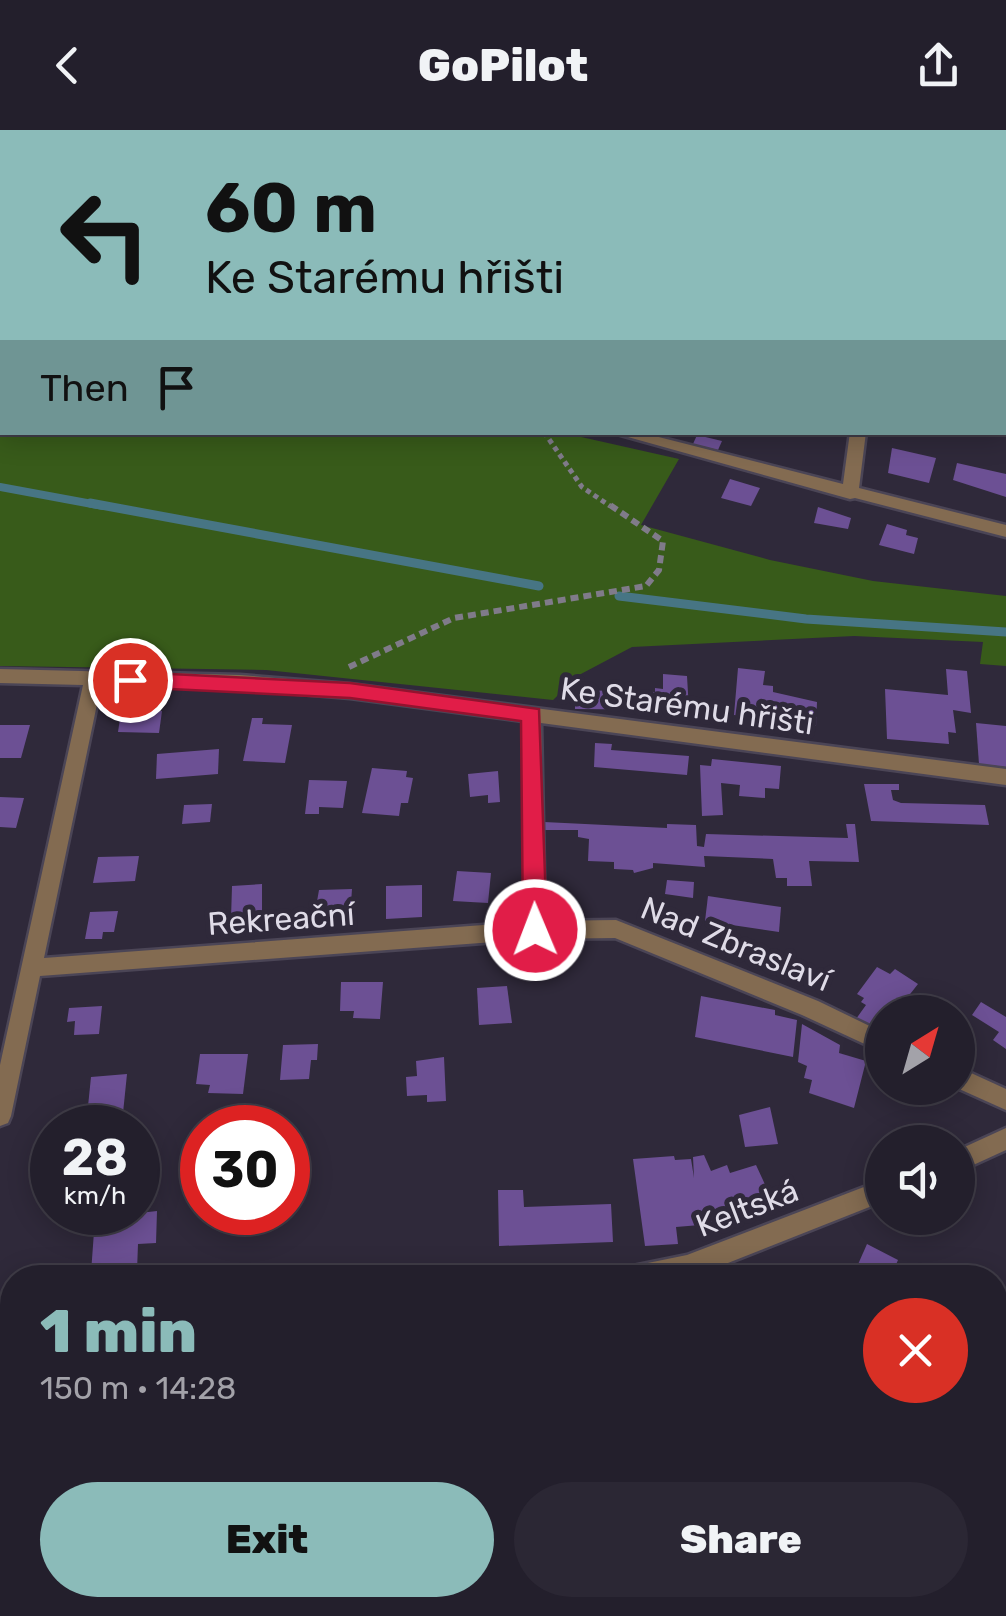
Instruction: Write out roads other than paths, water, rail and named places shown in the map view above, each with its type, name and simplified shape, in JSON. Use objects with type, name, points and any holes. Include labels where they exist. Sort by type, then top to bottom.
[{"type":"street","points":[[628,435],[1006,531]]},
{"type":"street","points":[[850,494],[858,435]]},
{"type":"street","name":"Ke Starému hřišti","points":[[0,676],[240,682],[350,690],[1006,778]]},
{"type":"street","points":[[0,1116],[93,678]]},
{"type":"street","points":[[532,714],[535,930]]},
{"type":"street","name":"Rekreační","points":[[30,968],[535,930]]},
{"type":"street","name":"Nad Zbraslaví","points":[[535,930],[616,930],[865,1034]]},
{"type":"street","points":[[975,1085],[1006,1100]]},
{"type":"street","points":[[975,1153],[1006,1139]]},
{"type":"street","name":"Keltská","points":[[692,1265],[865,1197]]},
{"type":"waterway","points":[[0,487],[103,506]]},
{"type":"waterway","points":[[90,503],[539,586]]},
{"type":"waterway","points":[[619,596],[806,619],[1006,632]]}]
